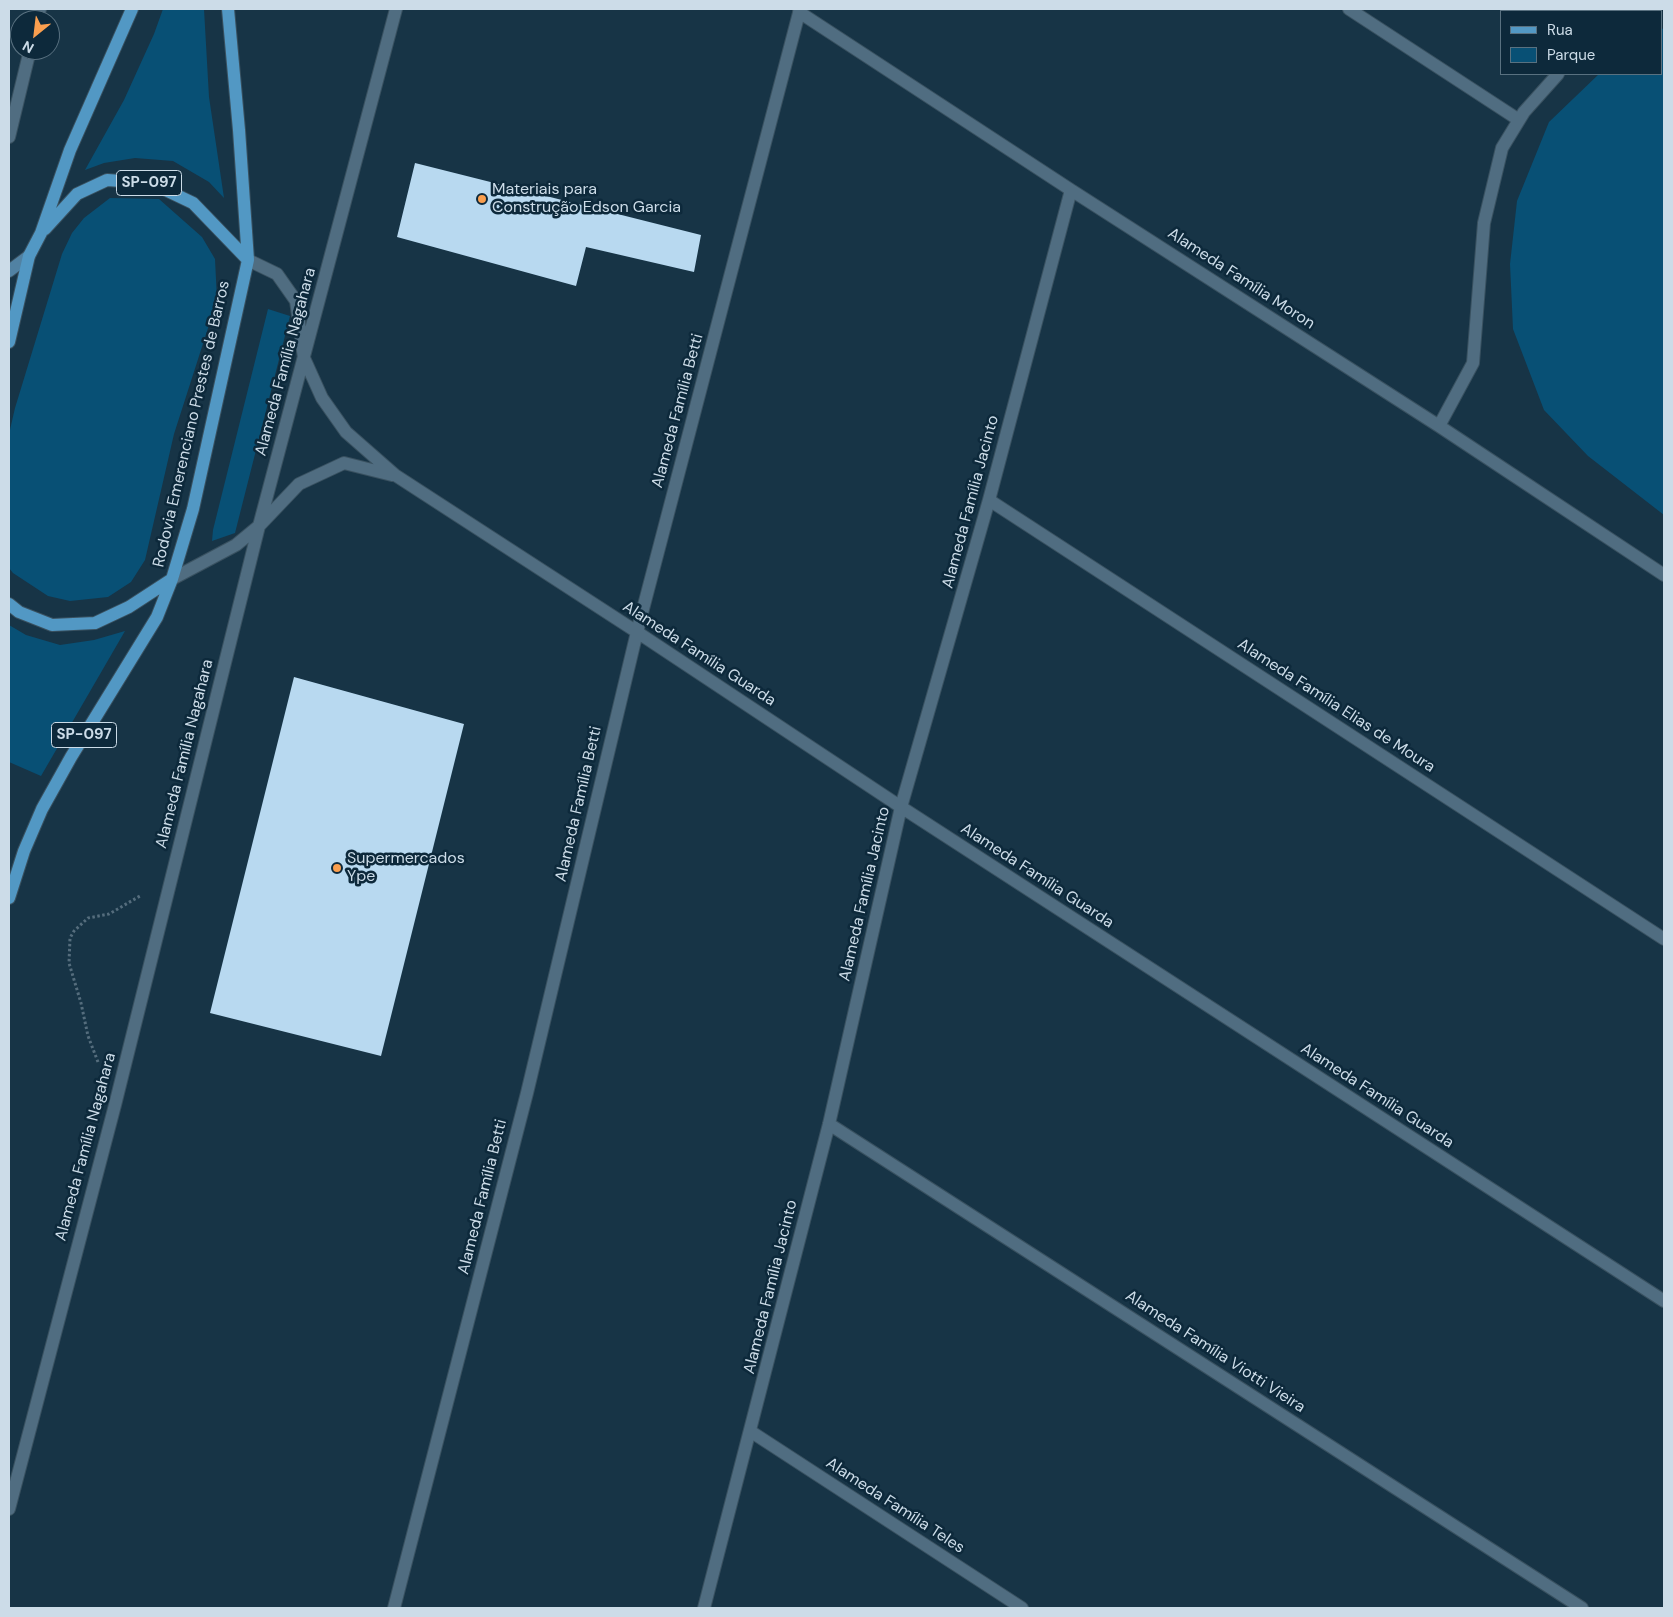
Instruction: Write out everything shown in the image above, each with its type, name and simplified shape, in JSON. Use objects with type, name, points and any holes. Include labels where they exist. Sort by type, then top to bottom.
[{"type":"main road","name":"SP-097","points":[[9,342],[29,256],[41,233],[70,150],[132,9]]},
{"type":"main road","name":"Rodovia Emerenciano Prestes de Barros","points":[[9,898],[24,850],[42,809],[71,757],[156,617],[172,579],[192,509],[248,260],[228,9]]},
{"type":"main road","name":"SP-097","points":[[41,233],[77,194],[107,180],[151,183],[193,204],[248,260]]},
{"type":"main road","points":[[9,271],[29,256]]},
{"type":"main road","points":[[9,604],[19,612],[52,625],[95,623],[129,607],[172,579]]},
{"type":"street","name":"Alameda Família Nagahara","points":[[9,1509],[115,1105],[259,526],[396,9]]},
{"type":"street","points":[[1349,9],[1519,120]]},
{"type":"street","name":"Alameda Família Moron","points":[[800,10],[1071,190],[1439,426],[1664,575]]},
{"type":"street","name":"Alameda Família Betti","points":[[394,1608],[527,1093],[636,632],[800,10]]},
{"type":"street","points":[[9,137],[28,60]]},
{"type":"street","points":[[1439,426],[1473,363],[1484,223],[1502,148],[1524,112],[1557,75]]},
{"type":"street","name":"Alameda Família Jacinto","points":[[704,1608],[830,1124],[901,807],[989,500],[1071,190]]},
{"type":"street","points":[[248,260],[277,274],[296,302],[304,358]]},
{"type":"street","name":"Alameda Família Guarda","points":[[304,358],[322,398],[346,432],[395,475],[901,807],[1664,1301]]},
{"type":"street","name":"Alameda Família Guarda","points":[[172,579],[236,545],[259,526],[299,484],[344,463],[395,475]]},
{"type":"street","name":"Alameda Família Elias de Moura","points":[[989,500],[1664,939]]},
{"type":"street","name":"Alameda Família Viotti Vieira","points":[[830,1124],[1582,1608]]},
{"type":"street","name":"Alameda Família Teles","points":[[750,1431],[1022,1608]]},
{"type":"path","points":[[115,1105],[88,1036],[81,1003],[69,963],[70,938],[74,931],[88,918],[109,914],[171,878]]},
{"type":"green space","points":[[163,9],[204,9],[209,97],[224,198],[209,182],[173,161],[135,158],[104,163],[85,170],[124,100],[154,34]]},
{"type":"green space","points":[[1663,28],[1664,515],[1588,456],[1544,410],[1513,329],[1510,264],[1517,201],[1549,122],[1598,75],[1663,75]]},
{"type":"green space","points":[[110,198],[159,199],[202,237],[215,259],[217,300],[174,434],[145,560],[131,582],[108,597],[70,601],[48,596],[13,573],[9,568],[9,434],[15,408],[62,254],[72,233],[84,218]]},
{"type":"green space","points":[[268,309],[290,316],[235,533],[212,541],[213,530]]},
{"type":"green space","points":[[9,625],[26,635],[60,645],[94,640],[125,631],[41,776],[9,762]]},
{"type":"building","name":"Materiais para Construção Edson Garcia","points":[[415,163],[701,235],[694,272],[586,247],[576,286],[397,237]]},
{"type":"building","name":"Supermercados Ype","points":[[294,677],[464,724],[381,1056],[210,1013]]},
{"type":"place","name":"Materiais para Construção Edson Garcia","points":[[482,199]]},
{"type":"place","name":"Supermercados Ype","points":[[337,868]]}]
